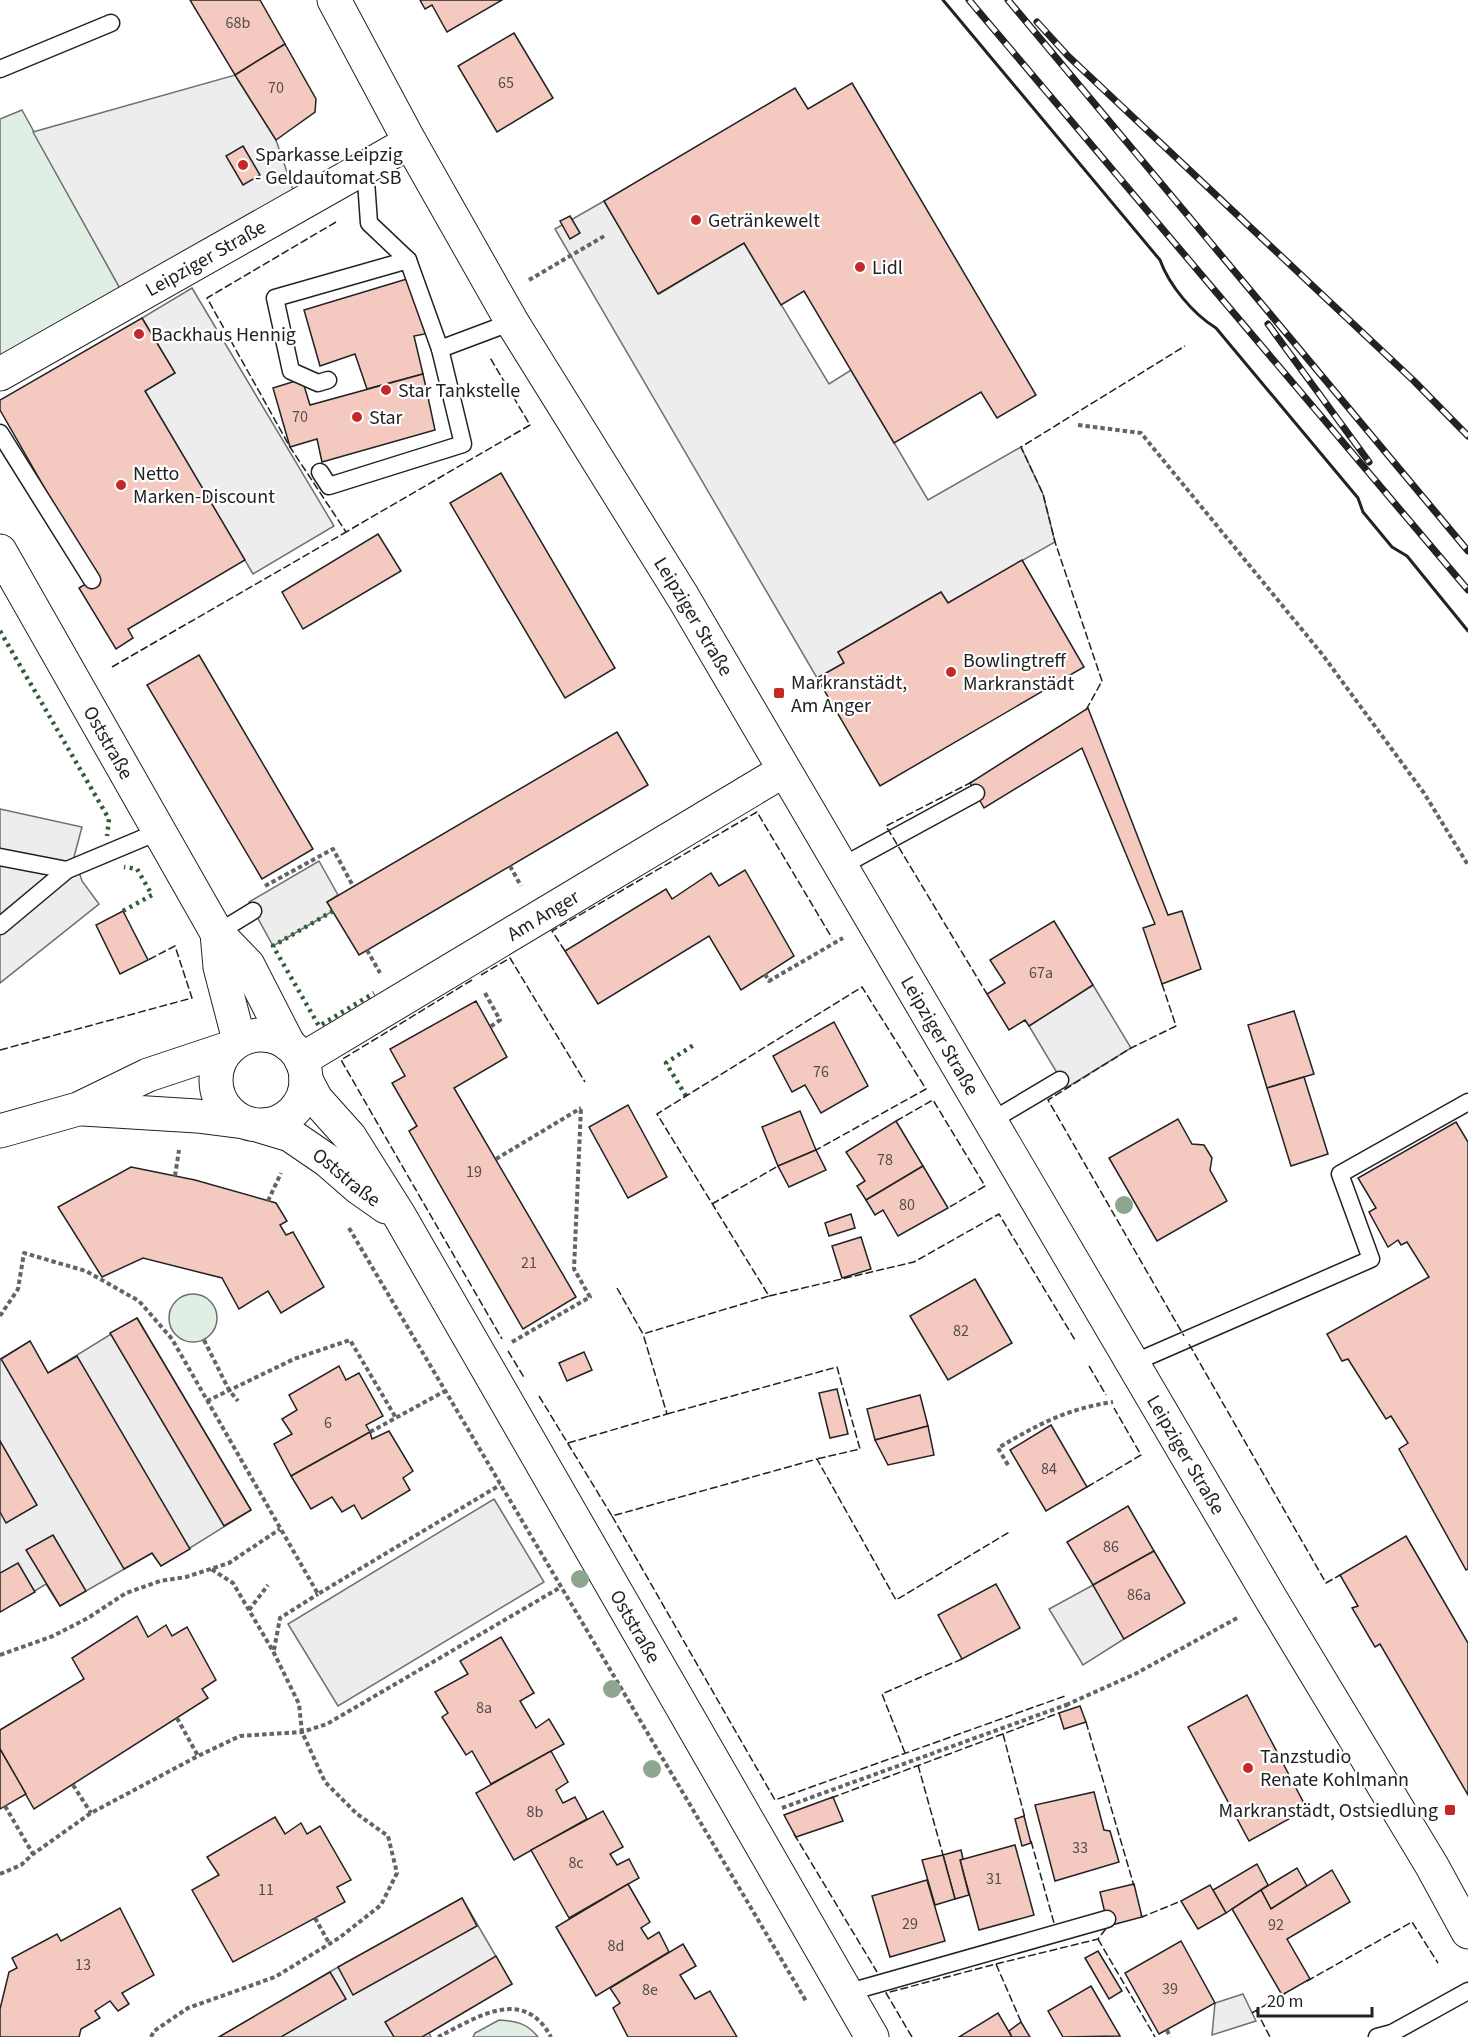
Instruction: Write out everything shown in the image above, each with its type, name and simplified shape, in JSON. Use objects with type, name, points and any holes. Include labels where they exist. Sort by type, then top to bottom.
[{"type":"street","name":"Leipziger Straße","points":[[334,0],[410,142],[505,310],[683,597],[783,771],[842,866],[1271,1599],[1432,1866],[1468,1932]]},
{"type":"street","name":"Leipziger Straße","points":[[0,374],[410,142]]},
{"type":"street","name":"Oststraße","points":[[0,551],[217,933],[248,964],[316,1099],[350,1137],[396,1211],[872,2037]]},
{"type":"street","name":"Am Anger","points":[[299,1062],[783,771]]},
{"type":"street","name":"Oststraße","points":[[217,933],[220,968],[234,1044],[220,1060],[216,1074],[216,1089],[222,1103],[231,1114],[252,1124],[290,1135],[328,1161],[359,1188],[396,1211]]},
{"type":"street","points":[[0,1131],[78,1108],[148,1076],[251,1036],[265,1035],[278,1038],[299,1062],[304,1094],[297,1107],[287,1118],[274,1124],[78,1108]]},
{"type":"lane","points":[[0,69],[111,23]]},
{"type":"lane","points":[[320,472],[329,486],[463,444],[440,349],[408,260],[369,223],[365,167]]},
{"type":"lane","points":[[328,380],[318,383],[291,370],[276,298],[408,260]]},
{"type":"lane","points":[[440,349],[505,310]]},
{"type":"lane","points":[[0,433],[92,580]]},
{"type":"lane","points":[[842,866],[976,793]]},
{"type":"lane","points":[[0,927],[67,870],[160,831]]},
{"type":"lane","points":[[0,857],[67,870]]},
{"type":"lane","points":[[217,933],[253,911]]},
{"type":"lane","points":[[991,1121],[1060,1080]]},
{"type":"lane","points":[[1133,1363],[1371,1259],[1340,1174],[1468,1102]]},
{"type":"lane","points":[[846,1993],[1107,1919]]},
{"type":"lane","points":[[1377,2037],[1392,2033],[1468,1991]]},
{"type":"path","points":[[505,310],[606,235]]},
{"type":"path","points":[[1078,424],[1141,434],[1322,654],[1424,794],[1468,865]]},
{"type":"path","points":[[260,889],[333,849],[353,886]]},
{"type":"path","points":[[765,975],[770,981],[873,921]]},
{"type":"path","points":[[482,1359],[590,1297],[574,1269],[581,1107],[496,1159]]},
{"type":"path","points":[[175,1176],[180,1146]]},
{"type":"path","points":[[268,1201],[285,1164]]},
{"type":"path","points":[[346,1224],[809,2006]]},
{"type":"path","points":[[0,1316],[18,1288],[24,1252],[86,1271],[139,1301],[172,1339],[318,1594]]},
{"type":"path","points":[[204,1340],[229,1390],[238,1401]]},
{"type":"path","points":[[207,1401],[294,1359],[350,1340],[396,1418]]},
{"type":"path","points":[[369,1432],[445,1391]]},
{"type":"path","points":[[1008,1465],[999,1448],[1046,1420],[1086,1406],[1153,1396]]},
{"type":"path","points":[[273,1651],[280,1618],[500,1485]]},
{"type":"path","points":[[0,1655],[53,1636],[88,1618],[126,1593],[160,1581],[186,1577],[229,1563],[280,1529]]},
{"type":"path","points":[[151,2037],[154,2031],[188,2008],[275,1977],[329,1943],[381,1905],[397,1873],[388,1836],[357,1814],[325,1782],[302,1732],[299,1704],[273,1651],[233,1583],[211,1569]]},
{"type":"path","points":[[249,1610],[268,1585]]},
{"type":"path","points":[[0,1874],[21,1865],[91,1813],[240,1736],[302,1732],[327,1724],[561,1587]]},
{"type":"path","points":[[747,1820],[1067,1708],[1135,1674],[1271,1599]]},
{"type":"path","points":[[177,1718],[198,1756]]},
{"type":"path","points":[[73,1785],[91,1813]]},
{"type":"path","points":[[5,1806],[33,1854]]},
{"type":"path","points":[[315,1918],[329,1943]]},
{"type":"path","points":[[438,2037],[473,2019],[504,2008],[526,2010],[551,2037]]},
{"type":"path","points":[[1167,2030],[1170,2037]]},
{"type":"green space","points":[[22,110],[127,301],[0,374],[0,119]]},
{"type":"green space","points":[[193,1294],[210,1301],[217,1318],[210,1335],[193,1342],[176,1335],[169,1318],[176,1301]]},
{"type":"green space","points":[[499,2020],[521,2024],[538,2037],[473,2037],[475,2033]]},
{"type":"shaded area","points":[[235,75],[276,140],[298,204],[127,301],[33,132]]},
{"type":"shaded area","points":[[604,201],[659,294],[744,243],[829,384],[851,370],[928,500],[1021,447],[1043,494],[1055,542],[948,603],[941,592],[838,652],[844,663],[817,678],[555,229]]},
{"type":"shaded area","points":[[192,288],[334,526],[253,574],[145,391],[175,373],[142,318]]},
{"type":"shaded area","points":[[0,809],[82,827],[74,857],[82,881],[99,904],[0,983]]},
{"type":"shaded area","points":[[319,861],[338,895],[327,902],[333,911],[273,946],[249,902]]},
{"type":"shaded area","points":[[1093,985],[1131,1048],[1066,1088],[1029,1026]]},
{"type":"shaded area","points":[[137,1318],[251,1510],[161,1566],[152,1553],[60,1606],[46,1584],[0,1612],[0,1359],[30,1341],[48,1373]]},
{"type":"shaded area","points":[[494,1499],[544,1582],[338,1706],[288,1624]]},
{"type":"shaded area","points":[[1093,1585],[1124,1639],[1083,1665],[1049,1609]]},
{"type":"shaded area","points":[[462,1898],[512,1984],[429,2033],[431,2037],[219,2037],[333,1970]]},
{"type":"shaded area","points":[[1243,1994],[1256,2021],[1212,2035],[1215,2003]]},
{"type":"building","points":[[190,0],[260,0],[285,44],[235,75]]},
{"type":"building","points":[[420,0],[502,0],[447,32],[432,5],[425,9]]},
{"type":"building","points":[[514,33],[553,98],[497,132],[458,66]]},
{"type":"building","points":[[285,44],[316,99],[315,112],[276,140],[235,75]]},
{"type":"building","name":"Lidl","points":[[852,83],[1036,395],[997,418],[981,392],[894,443],[804,291],[781,305],[744,243],[658,294],[604,201],[795,88],[808,109]]},
{"type":"building","name":"Sparkasse Leipzig - Geldautomat SB","points":[[243,146],[260,175],[243,185],[226,156]]},
{"type":"building","points":[[570,216],[580,233],[570,239],[560,221]]},
{"type":"building","points":[[420,275],[430,333],[414,336],[423,374],[367,389],[355,354],[320,366],[304,310]]},
{"type":"building","name":"Netto Marken-Discount","points":[[142,318],[175,373],[145,391],[245,560],[128,629],[133,638],[116,649],[79,588],[96,578],[0,410],[0,400]]},
{"type":"building","name":"Star","points":[[423,374],[435,430],[322,462],[317,439],[290,447],[273,388],[302,379],[310,405]]},
{"type":"building","points":[[501,473],[615,668],[565,698],[450,503]]},
{"type":"building","points":[[378,534],[401,571],[303,629],[282,592]]},
{"type":"building","name":"Bowlingtreff Markranstädt","points":[[1022,560],[1084,667],[880,786],[817,678],[844,663],[838,652],[941,592],[948,603]]},
{"type":"building","points":[[199,655],[313,849],[262,879],[147,685]]},
{"type":"building","points":[[1088,708],[1168,915],[1182,911],[1201,969],[1162,984],[1143,928],[1155,924],[1082,748],[984,808],[970,783]]},
{"type":"building","points":[[617,732],[648,785],[359,955],[327,902]]},
{"type":"building","points":[[745,870],[794,956],[741,990],[709,936],[598,1004],[565,951],[666,889],[672,899],[711,873],[719,886]]},
{"type":"building","points":[[123,911],[148,960],[120,974],[96,925]]},
{"type":"building","points":[[1054,921],[1093,985],[1029,1026],[1025,1020],[1009,1030],[987,994],[1005,983],[990,960]]},
{"type":"building","points":[[476,1001],[507,1057],[454,1088],[576,1297],[523,1329],[409,1131],[417,1126],[392,1083],[405,1076],[390,1049]]},
{"type":"building","points":[[1294,1011],[1314,1074],[1267,1088],[1248,1025]]},
{"type":"building","points":[[834,1022],[868,1086],[821,1113],[805,1085],[792,1092],[773,1056]]},
{"type":"building","points":[[1304,1077],[1328,1154],[1291,1166],[1267,1088]]},
{"type":"building","points":[[628,1105],[667,1177],[628,1198],[589,1127]]},
{"type":"building","points":[[800,1111],[816,1150],[778,1166],[762,1127]]},
{"type":"building","points":[[1178,1119],[1192,1144],[1204,1145],[1212,1158],[1210,1170],[1227,1201],[1157,1241],[1109,1158]]},
{"type":"building","points":[[896,1121],[923,1166],[866,1200],[857,1186],[865,1181],[846,1152]]},
{"type":"building","points":[[1456,1122],[1468,1142],[1468,1569],[1466,1570],[1399,1449],[1408,1443],[1391,1416],[1386,1419],[1348,1359],[1342,1361],[1327,1334],[1429,1277],[1407,1242],[1401,1245],[1398,1240],[1388,1247],[1369,1212],[1376,1208],[1358,1178]]},
{"type":"building","points":[[816,1150],[826,1170],[789,1187],[778,1166]]},
{"type":"building","points":[[923,1166],[948,1208],[898,1236],[883,1210],[875,1215],[866,1200]]},
{"type":"building","points":[[131,1167],[195,1180],[276,1203],[287,1221],[280,1225],[286,1235],[293,1232],[324,1287],[281,1313],[268,1291],[239,1309],[222,1278],[143,1258],[102,1277],[58,1207]]},
{"type":"building","points":[[851,1214],[855,1228],[829,1236],[825,1223]]},
{"type":"building","points":[[861,1237],[871,1269],[842,1278],[832,1246]]},
{"type":"building","points":[[975,1279],[1012,1343],[948,1380],[910,1316]]},
{"type":"building","points":[[137,1318],[251,1510],[224,1526],[110,1333]]},
{"type":"building","points":[[30,1341],[48,1373],[77,1356],[190,1549],[161,1566],[152,1553],[124,1569],[1,1359]]},
{"type":"building","points":[[584,1352],[592,1370],[567,1381],[559,1363]]},
{"type":"building","points":[[339,1366],[346,1380],[359,1373],[383,1416],[366,1425],[370,1432],[291,1476],[274,1444],[292,1434],[282,1419],[297,1410],[289,1395]]},
{"type":"building","points":[[837,1389],[848,1434],[830,1438],[819,1393]]},
{"type":"building","points":[[920,1395],[928,1426],[875,1440],[867,1409]]},
{"type":"building","points":[[1051,1425],[1087,1487],[1046,1511],[1010,1450]]},
{"type":"building","points":[[928,1426],[934,1455],[888,1465],[875,1440]]},
{"type":"building","points":[[389,1431],[413,1471],[403,1478],[410,1490],[362,1519],[354,1505],[342,1512],[332,1497],[311,1509],[291,1476],[370,1432],[372,1439]]},
{"type":"building","points":[[0,1441],[37,1505],[6,1523],[0,1512]]},
{"type":"building","points":[[1128,1506],[1154,1551],[1093,1585],[1067,1542]]},
{"type":"building","points":[[53,1535],[86,1591],[60,1606],[26,1550]]},
{"type":"building","points":[[1406,1536],[1468,1643],[1468,1795],[1380,1644],[1375,1647],[1352,1608],[1358,1606],[1340,1575]]},
{"type":"building","points":[[1154,1551],[1185,1603],[1124,1639],[1093,1585]]},
{"type":"building","points":[[18,1563],[35,1592],[0,1612],[0,1573]]},
{"type":"building","points":[[996,1584],[1020,1628],[962,1659],[938,1615]]},
{"type":"building","points":[[137,1616],[148,1637],[166,1625],[172,1636],[187,1627],[216,1680],[202,1689],[208,1698],[34,1809],[0,1749],[0,1730],[84,1679],[72,1658]]},
{"type":"building","points":[[501,1637],[534,1693],[520,1701],[536,1728],[549,1719],[564,1744],[491,1784],[472,1751],[466,1755],[442,1717],[448,1713],[435,1692],[468,1674],[460,1661]]},
{"type":"building","name":"Tanzstudio Renate Kohlmann","points":[[1247,1695],[1307,1809],[1249,1841],[1188,1727]]},
{"type":"building","points":[[1080,1706],[1086,1722],[1064,1729],[1059,1713]]},
{"type":"building","points":[[0,1749],[26,1794],[0,1809]]},
{"type":"building","points":[[551,1751],[568,1782],[556,1790],[563,1803],[575,1797],[587,1819],[514,1860],[476,1793]]},
{"type":"building","points":[[1094,1792],[1104,1830],[1110,1831],[1119,1862],[1055,1881],[1035,1805]]},
{"type":"building","points":[[833,1797],[843,1821],[796,1837],[784,1815]]},
{"type":"building","points":[[603,1811],[623,1847],[610,1854],[617,1865],[629,1859],[639,1878],[569,1918],[531,1850]]},
{"type":"building","points":[[1024,1816],[1031,1843],[1022,1846],[1015,1819]]},
{"type":"building","points":[[275,1817],[285,1834],[301,1823],[307,1834],[320,1826],[351,1880],[337,1887],[345,1902],[233,1962],[192,1890],[219,1875],[207,1857]]},
{"type":"building","points":[[1015,1845],[1034,1915],[979,1930],[960,1860]]},
{"type":"building","points":[[961,1850],[963,1859],[960,1860],[969,1895],[955,1899],[943,1855]]},
{"type":"building","points":[[943,1855],[955,1899],[935,1905],[922,1860]]},
{"type":"building","points":[[1257,1864],[1268,1885],[1226,1913],[1213,1890]]},
{"type":"building","points":[[1297,1868],[1307,1886],[1271,1909],[1261,1890]]},
{"type":"building","points":[[1332,1870],[1350,1902],[1287,1939],[1310,1979],[1282,1995],[1232,1909],[1261,1890],[1271,1909]]},
{"type":"building","points":[[927,1880],[945,1941],[890,1957],[872,1896]]},
{"type":"building","points":[[628,1884],[650,1922],[641,1928],[648,1939],[659,1932],[669,1952],[596,1996],[556,1927]]},
{"type":"building","points":[[1134,1884],[1142,1917],[1108,1926],[1100,1892]]},
{"type":"building","points":[[1210,1885],[1226,1913],[1198,1929],[1181,1901]]},
{"type":"building","points":[[462,1898],[477,1926],[353,1995],[338,1967]]},
{"type":"building","points":[[120,1908],[154,1975],[122,1993],[129,2004],[118,2011],[110,2001],[95,2011],[100,2018],[81,2029],[79,2037],[0,2037],[0,2009],[9,1972],[17,1968],[12,1958],[57,1934],[61,1941]]},
{"type":"building","points":[[1181,1941],[1215,2003],[1159,2034],[1125,1973]]},
{"type":"building","points":[[683,1944],[696,1966],[680,1975],[695,1999],[710,1991],[737,2037],[628,2037],[613,2008],[620,2003],[610,1988]]},
{"type":"building","points":[[1098,1951],[1122,1991],[1109,1999],[1085,1958]]},
{"type":"building","points":[[496,1956],[512,1984],[422,2037],[394,2037],[385,2022]]},
{"type":"building","points":[[330,1972],[346,1999],[281,2037],[219,2037]]},
{"type":"building","points":[[1091,1986],[1120,2036],[1063,2037],[1048,2011]]},
{"type":"building","points":[[998,2013],[1012,2037],[959,2037]]},
{"type":"building","points":[[1021,2022],[1030,2037],[1012,2037],[1009,2031]]},
{"type":"railway","points":[[969,0],[1468,590]]},
{"type":"railway","points":[[1008,0],[1468,551]]},
{"type":"railway","points":[[1037,22],[1068,56],[1414,381],[1468,436]]},
{"type":"railway","points":[[1268,324],[1369,462]]},
{"type":"hedge","points":[[0,631],[109,819],[107,836]]},
{"type":"hedge","points":[[123,911],[152,895],[137,869],[124,867]]},
{"type":"hedge","points":[[333,911],[273,946],[319,1026],[374,993]]},
{"type":"hedge","points":[[686,1096],[666,1063],[695,1044]]},
{"type":"fence","points":[[336,222],[207,298],[290,447],[346,532],[530,425],[489,356]]},
{"type":"fence","points":[[1086,710],[1102,681],[1055,542],[1043,494],[1021,447],[1185,346]]},
{"type":"fence","points":[[112,667],[346,532]]},
{"type":"fence","points":[[972,782],[886,826],[987,994]]},
{"type":"fence","points":[[565,951],[552,931],[757,812],[832,938]]},
{"type":"fence","points":[[0,1050],[192,998],[175,946],[148,960]]},
{"type":"fence","points":[[481,975],[510,958],[585,1082]]},
{"type":"fence","points":[[472,980],[341,1060],[502,1339]]},
{"type":"fence","points":[[1162,984],[1176,1026],[1131,1048],[1048,1100],[1184,1336]]},
{"type":"fence","points":[[617,1288],[643,1334],[769,1296],[657,1114],[862,987],[926,1089],[816,1150]]},
{"type":"fence","points":[[896,1121],[933,1100],[985,1186],[948,1208]]},
{"type":"fence","points":[[712,1204],[778,1166]]},
{"type":"fence","points":[[769,1296],[914,1262],[999,1214],[1075,1340]]},
{"type":"fence","points":[[568,1443],[667,1414],[643,1334]]},
{"type":"fence","points":[[1189,1344],[1326,1583],[1340,1575]]},
{"type":"fence","points":[[508,1351],[525,1379]]},
{"type":"fence","points":[[1089,1366],[1106,1395]]},
{"type":"fence","points":[[667,1414],[837,1367],[860,1449],[817,1459]]},
{"type":"fence","points":[[539,1396],[612,1516],[817,1459],[896,1600],[1011,1531]]},
{"type":"fence","points":[[1087,1487],[1141,1455],[1114,1408]]},
{"type":"fence","points":[[612,1516],[775,1800],[1065,1696]]},
{"type":"fence","points":[[905,1753],[882,1694],[962,1659]]},
{"type":"fence","points":[[831,1798],[1059,1713]]},
{"type":"fence","points":[[1086,1722],[1134,1886]]},
{"type":"fence","points":[[1003,1734],[1025,1818]]},
{"type":"fence","points":[[918,1765],[943,1855]]},
{"type":"fence","points":[[794,1834],[877,1972]]},
{"type":"fence","points":[[1031,1841],[1054,1923]]},
{"type":"fence","points":[[1141,1915],[1142,1917],[1181,1901]]},
{"type":"fence","points":[[1307,1981],[1412,1922],[1438,1963]]},
{"type":"fence","points":[[996,1964],[1098,1939],[1108,1926]]},
{"type":"fence","points":[[1098,1939],[1155,2037]]},
{"type":"fence","points":[[912,2037],[886,1993],[996,1964],[1022,2024]]},
{"type":"fence","points":[[1252,2013],[1286,1993]]},
{"type":"fence","points":[[1256,2010],[1270,2037]]},
{"type":"wall","points":[[943,0],[1160,260],[1169,279],[1183,298],[1199,315],[1216,328],[1358,498],[1363,512],[1392,547],[1407,556],[1468,631]]},
{"type":"place","name":"Sparkasse Leipzig - Geldautomat SB","points":[[243,165]]},
{"type":"place","name":"Getränkewelt","points":[[696,220]]},
{"type":"place","name":"Lidl","points":[[860,267]]},
{"type":"place","name":"Backhaus Hennig","points":[[139,334]]},
{"type":"place","name":"Star Tankstelle","points":[[386,390]]},
{"type":"place","name":"Star","points":[[357,417]]},
{"type":"place","name":"Netto Marken-Discount","points":[[121,485]]},
{"type":"place","name":"Bowlingtreff Markranstädt","points":[[951,672]]},
{"type":"place","name":"Markranstädt, Am Anger","points":[[779,693]]},
{"type":"place","name":"Tanzstudio Renate Kohlmann","points":[[1248,1768]]},
{"type":"place","name":"Markranstädt, Ostsiedlung","points":[[1450,1810]]}]
